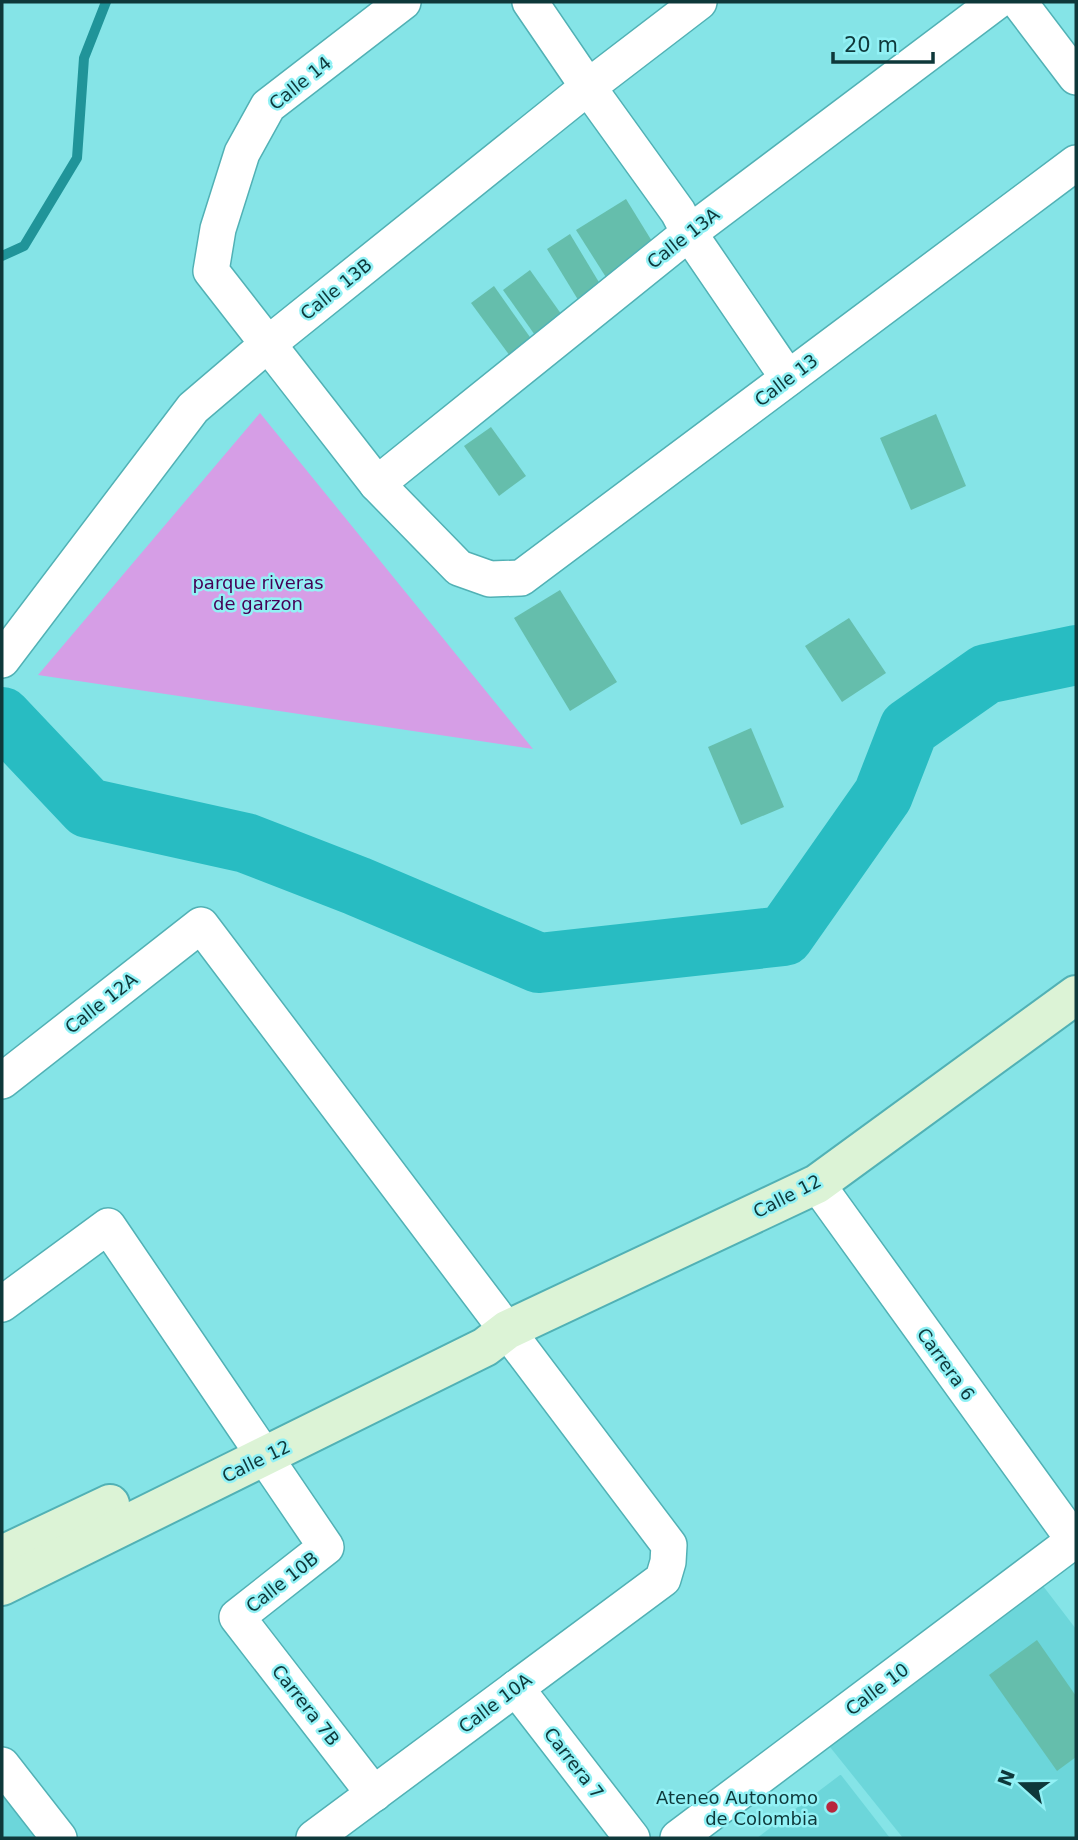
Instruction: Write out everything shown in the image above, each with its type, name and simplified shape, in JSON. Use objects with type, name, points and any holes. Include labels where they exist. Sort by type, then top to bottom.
[{"type":"street","name":"Calle 14","points":[[268,344],[211,271],[218,229],[242,153],[268,106],[402,2]]},
{"type":"street","points":[[530,2],[587,87],[678,212],[689,233],[788,378]]},
{"type":"street","name":"Calle 13B","points":[[2,660],[193,408],[268,344],[587,87],[699,2]]},
{"type":"street","name":"Calle 13A","points":[[377,484],[689,233],[996,2]]},
{"type":"street","points":[[1019,2],[1076,77]]},
{"type":"street","name":"Calle 13","points":[[377,484],[459,568],[490,579],[522,578],[1076,163]]},
{"type":"street","points":[[268,344],[377,484]]},
{"type":"street","name":"Calle 12A","points":[[2,1082],[201,925],[507,1330]]},
{"type":"street","name":"Calle 12","points":[[2,1587],[476,1329],[507,1330],[817,1184],[1076,995]]},
{"type":"street","name":"Carrera 6","points":[[817,1184],[1076,1541]]},
{"type":"street","points":[[2,1304],[108,1226],[258,1447]]},
{"type":"street","name":"Calle 10A","points":[[314,1838],[663,1579],[668,1562],[668,1545],[507,1330]]},
{"type":"street","name":"Calle 12","points":[[2,1555],[258,1447]]},
{"type":"street","name":"Calle 10B","points":[[237,1617],[326,1547],[258,1447]]},
{"type":"street","name":"Calle 10","points":[[678,1838],[1076,1541]]},
{"type":"street","name":"Carrera 7B","points":[[237,1617],[374,1794]]},
{"type":"street","name":"Carrera 7","points":[[516,1688],[632,1838]]},
{"type":"street","points":[[2,1765],[59,1838]]},
{"type":"shaded area","points":[[1040,1582],[1076,1629],[1076,1838],[903,1838],[830,1747]]},
{"type":"shaded area","name":"Ateneo Autonomo de Colombia","points":[[840,1775],[890,1838],[757,1838]]},
{"type":"shaded area","points":[[2,1791],[38,1838],[2,1838]]},
{"type":"green space","name":"parque riveras de garzon","points":[[260,413],[533,749],[38,675]]},
{"type":"building","points":[[626,199],[658,251],[609,282],[576,230]]},
{"type":"building","points":[[570,234],[603,289],[580,303],[547,249]]},
{"type":"building","points":[[530,270],[564,318],[537,338],[503,290]]},
{"type":"building","points":[[494,286],[532,340],[510,356],[471,303]]},
{"type":"building","points":[[936,414],[966,486],[911,510],[880,438]]},
{"type":"building","points":[[491,427],[526,476],[499,496],[464,446]]},
{"type":"building","points":[[560,590],[617,682],[570,711],[514,618]]},
{"type":"building","points":[[849,618],[886,673],[842,702],[805,646]]},
{"type":"building","points":[[751,728],[784,807],[741,825],[708,747]]},
{"type":"building","points":[[1037,1640],[1076,1696],[1076,1757],[1057,1771],[989,1675]]},
{"type":"waterway","points":[[2,256],[24,246],[77,158],[84,58],[106,2]]},
{"type":"waterway","points":[[2,717],[88,808],[246,843],[357,886],[539,963],[784,936],[883,795],[909,728],[986,674],[1076,655]]},
{"type":"place","name":"Ateneo Autonomo de Colombia","points":[[832,1807]]}]
